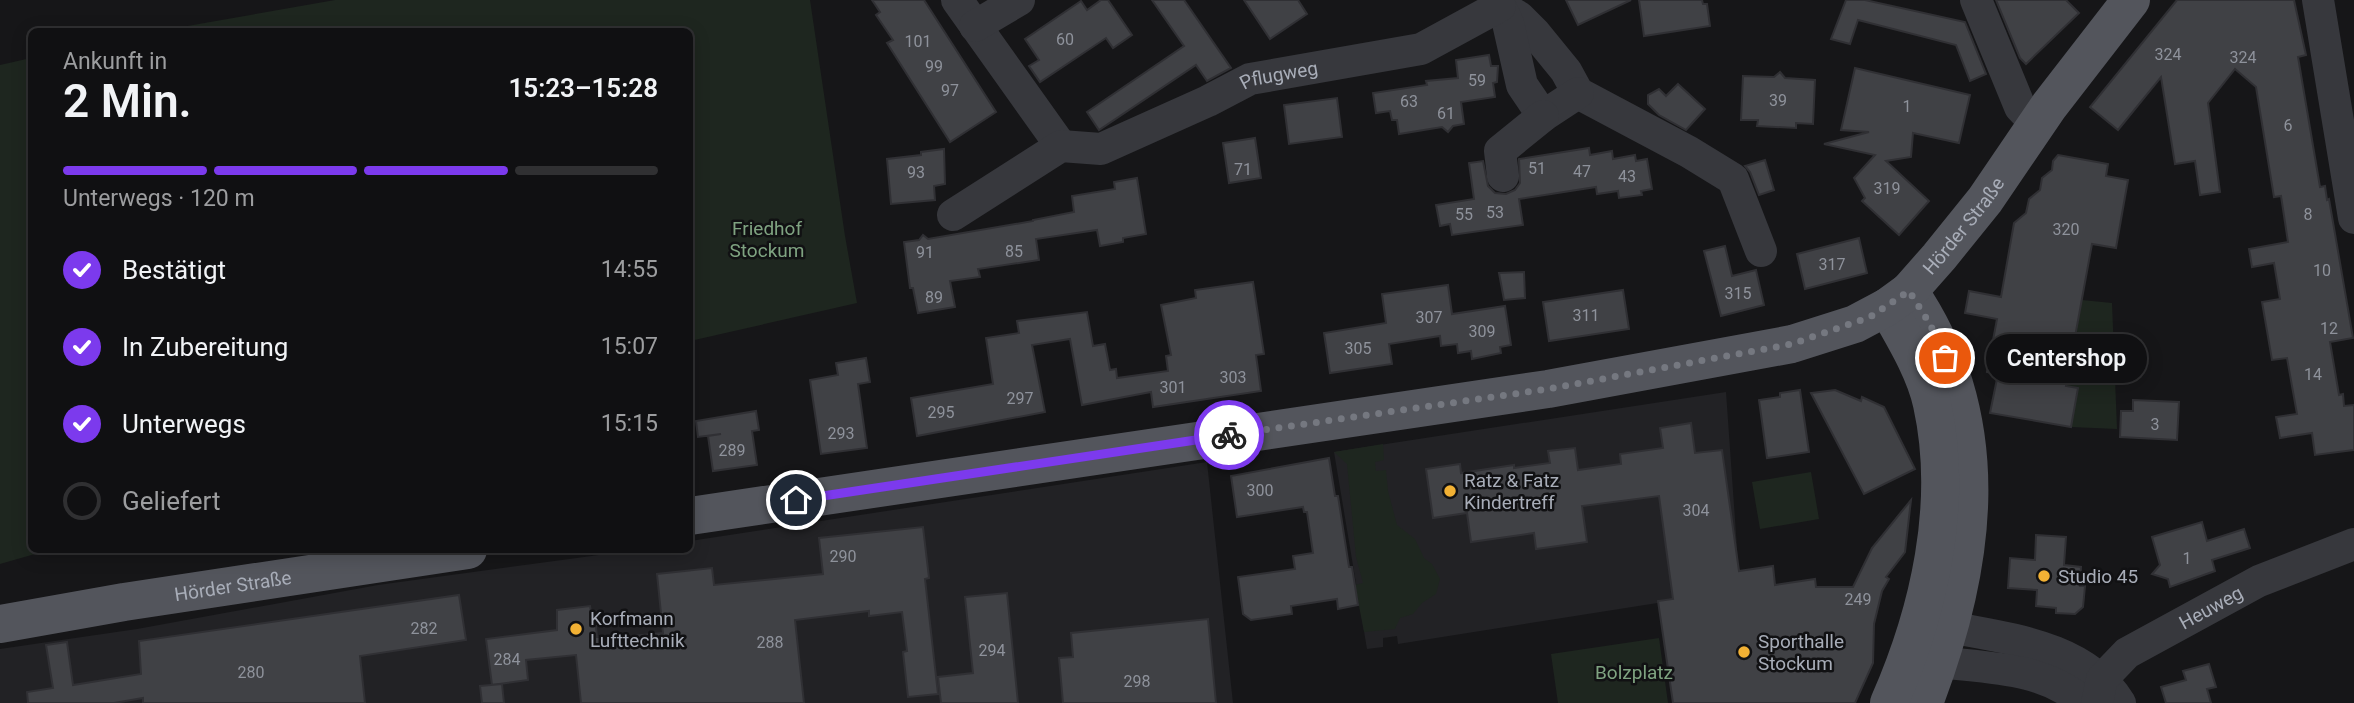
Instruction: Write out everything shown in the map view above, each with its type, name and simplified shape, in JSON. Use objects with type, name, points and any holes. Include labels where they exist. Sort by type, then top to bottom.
[{"type":"main road","name":"Hörder Straße","points":[[693,516],[1548,389],[1792,344],[1855,324],[1898,299],[1985,200],[2037,125],[2131,0]]},
{"type":"main road","points":[[1898,299],[1930,324],[1945,358],[1963,415],[1969,452],[1970,519],[1962,574],[1934,642],[1924,703]]},
{"type":"main road","name":"Hörder Straße","points":[[0,624],[133,600],[448,553]]},
{"type":"main road","points":[[1889,703],[1934,642]]},
{"type":"street","points":[[953,215],[1061,146],[957,0]]},
{"type":"street","points":[[975,26],[1019,0]]},
{"type":"street","points":[[1976,0],[2020,107],[2037,125]]},
{"type":"street","points":[[2318,0],[2354,218]]},
{"type":"street","points":[[1498,3],[1519,17],[1535,33],[1566,71],[1578,93],[1689,152],[1733,179],[1761,251]]},
{"type":"street","points":[[1498,3],[1508,23],[1522,85],[1543,116]]},
{"type":"street","name":"Pflugweg","points":[[1061,146],[1101,149],[1250,79],[1420,49],[1498,3]]},
{"type":"street","points":[[1503,176],[1500,151],[1543,116],[1578,93]]},
{"type":"street","name":"Heuweg","points":[[2101,697],[2127,653],[2259,581],[2354,544]]},
{"type":"street","points":[[1934,642],[2026,642],[2046,648],[2083,666],[2101,697]]},
{"type":"shaded area","points":[[1726,392],[1740,590],[1398,644],[1397,636],[1383,638],[1383,647],[1367,649],[1334,452]]},
{"type":"shaded area","points":[[1207,462],[1233,703],[0,703],[0,649],[137,629],[378,585],[614,553],[693,553],[693,541]]},
{"type":"green space","name":"Friedhof Stockum","points":[[335,0],[810,0],[857,303],[693,340],[693,28],[176,28]]},
{"type":"green space","points":[[28,59],[28,553],[38,553],[0,564],[0,65]]},
{"type":"green space","points":[[2082,300],[2112,303],[2117,429],[2071,427],[2078,389],[2066,386]]},
{"type":"green space","points":[[1383,444],[1384,460],[1375,462],[1376,471],[1386,470],[1388,491],[1397,525],[1415,539],[1424,558],[1432,564],[1440,579],[1436,594],[1422,603],[1413,614],[1400,618],[1395,629],[1364,632],[1355,585],[1363,583],[1356,557],[1347,464],[1334,452]]},
{"type":"green space","points":[[1811,472],[1819,519],[1760,529],[1752,482]]},
{"type":"green space","name":"Bolzplatz","points":[[1659,638],[1668,703],[1558,703],[1551,654]]},
{"type":"building","points":[[872,0],[924,0],[996,112],[950,142],[887,43],[893,40],[876,15],[880,12]]},
{"type":"building","points":[[1101,0],[1108,0],[1132,35],[1113,48],[1106,38],[1040,82],[1029,66],[1039,60],[1025,39],[1081,1],[1087,10]]},
{"type":"building","points":[[1152,0],[1184,0],[1231,68],[1207,81],[1196,65],[1099,130],[1087,112],[1184,46]]},
{"type":"building","points":[[1244,0],[1298,0],[1307,14],[1270,39]]},
{"type":"building","points":[[1566,0],[1631,0],[1578,25]]},
{"type":"building","points":[[1639,0],[1702,0],[1703,4],[1707,4],[1710,26],[1644,36]]},
{"type":"building","points":[[1846,0],[1865,0],[1965,22],[1986,74],[1970,81],[1956,45],[1858,20],[1850,44],[1831,39]]},
{"type":"building","points":[[1996,0],[2066,0],[2079,13],[2026,64],[2020,58]]},
{"type":"building","points":[[2177,0],[2294,0],[2306,55],[2298,57],[2320,187],[2325,186],[2327,200],[2329,199],[2353,338],[2330,342],[2339,395],[2343,394],[2344,406],[2354,405],[2354,450],[2315,455],[2312,433],[2280,438],[2276,417],[2297,414],[2287,358],[2272,360],[2262,302],[2280,299],[2274,263],[2252,267],[2249,249],[2288,242],[2281,196],[2274,197],[2256,87],[2235,69],[2208,103],[2220,192],[2200,195],[2195,161],[2175,164],[2161,77],[2118,130],[2090,107]]},
{"type":"building","points":[[1489,55],[1491,66],[1498,66],[1497,82],[1493,83],[1495,97],[1461,102],[1464,124],[1453,126],[1448,132],[1442,127],[1399,134],[1397,120],[1392,120],[1390,111],[1376,113],[1373,93],[1427,85],[1426,81],[1458,78],[1456,60]]},
{"type":"building","points":[[1855,68],[1970,95],[1959,143],[1913,133],[1911,157],[1886,161],[1929,201],[1899,235],[1862,201],[1865,198],[1854,178],[1875,155],[1824,144],[1869,132],[1841,130]]},
{"type":"building","points":[[1780,72],[1785,78],[1815,80],[1813,124],[1796,123],[1796,128],[1757,126],[1758,120],[1741,120],[1743,76],[1774,77]]},
{"type":"building","points":[[1678,84],[1705,109],[1686,130],[1659,115],[1648,104],[1648,95],[1659,89],[1666,96]]},
{"type":"building","points":[[1337,98],[1342,137],[1289,144],[1284,105]]},
{"type":"building","points":[[1255,138],[1261,178],[1229,183],[1223,143]]},
{"type":"building","points":[[1589,148],[1590,155],[1612,151],[1613,159],[1635,155],[1636,161],[1647,159],[1652,189],[1641,191],[1642,195],[1619,198],[1618,191],[1597,194],[1596,187],[1519,199],[1523,225],[1452,235],[1450,224],[1440,226],[1436,205],[1474,199],[1469,163],[1483,161],[1488,186],[1495,193],[1506,194],[1515,190],[1520,183],[1519,159]]},
{"type":"building","points":[[944,149],[945,184],[934,186],[935,200],[891,204],[887,159]]},
{"type":"building","points":[[2058,155],[2108,164],[2106,176],[2128,180],[2116,248],[2092,244],[2066,386],[2078,388],[2071,427],[1990,413],[1998,374],[1987,372],[1997,319],[1965,313],[1969,291],[2001,297],[2014,223],[2026,213],[2029,199],[2040,190],[2042,178],[2052,170],[2053,161]]},
{"type":"building","points":[[1765,160],[1774,190],[1759,195],[1745,166]]},
{"type":"building","points":[[1137,178],[1146,234],[1100,246],[1097,230],[1036,239],[1039,260],[978,269],[980,277],[950,281],[955,307],[918,313],[913,288],[910,288],[904,242],[919,240],[923,235],[928,239],[1074,212],[1072,196],[1115,189],[1114,182]]},
{"type":"building","points":[[1859,238],[1867,273],[1805,289],[1797,254]]},
{"type":"building","points":[[1725,246],[1732,276],[1756,270],[1764,305],[1721,316],[1704,251]]},
{"type":"building","points":[[1524,272],[1525,298],[1504,300],[1499,273]]},
{"type":"building","points":[[1253,282],[1264,354],[1256,355],[1261,391],[1153,407],[1151,392],[1082,405],[1070,339],[1032,345],[1045,412],[917,436],[911,398],[993,384],[986,338],[1019,333],[1017,321],[1087,312],[1093,346],[1105,344],[1110,370],[1116,369],[1117,378],[1168,371],[1166,356],[1171,355],[1161,305],[1196,298],[1195,290]]},
{"type":"building","points":[[1448,285],[1452,314],[1505,306],[1511,345],[1500,347],[1501,353],[1472,359],[1471,351],[1458,353],[1457,344],[1441,346],[1440,336],[1389,344],[1392,364],[1330,373],[1324,333],[1386,323],[1382,294]]},
{"type":"building","points":[[1623,290],[1629,329],[1549,341],[1543,302]]},
{"type":"building","points":[[866,358],[870,382],[858,384],[867,448],[821,454],[810,380],[838,375],[836,363]]},
{"type":"building","points":[[1800,390],[1809,452],[1767,458],[1759,400]]},
{"type":"building","points":[[1835,390],[1861,401],[1862,397],[1884,407],[1915,469],[1864,494],[1811,393]]},
{"type":"building","points":[[2133,400],[2179,402],[2177,440],[2120,437],[2121,411],[2133,411]]},
{"type":"building","points":[[756,411],[759,430],[752,431],[757,465],[713,471],[708,436],[721,434],[698,437],[696,421]]},
{"type":"building","points":[[1691,423],[1695,453],[1722,450],[1739,571],[1773,566],[1775,585],[1815,579],[1816,587],[1853,587],[1872,548],[1911,500],[1905,552],[1886,577],[1889,579],[1882,591],[1874,624],[1873,663],[1855,703],[1673,703],[1658,601],[1673,599],[1659,496],[1582,506],[1587,542],[1536,549],[1534,533],[1471,542],[1467,513],[1433,518],[1426,469],[1460,464],[1461,473],[1550,463],[1548,451],[1575,448],[1578,470],[1621,464],[1620,454],[1663,448],[1660,428]]},
{"type":"building","points":[[1329,458],[1358,605],[1338,609],[1337,599],[1291,606],[1292,614],[1251,620],[1243,614],[1238,577],[1295,569],[1293,556],[1313,553],[1307,512],[1304,512],[1303,507],[1237,517],[1231,476]]},
{"type":"building","points":[[2202,522],[2207,541],[2244,529],[2250,548],[2212,560],[2215,571],[2170,587],[2168,579],[2152,574],[2160,565],[2152,537]]},
{"type":"building","points":[[923,527],[929,578],[925,579],[938,694],[908,697],[903,652],[907,651],[902,612],[869,616],[869,611],[795,620],[804,703],[581,703],[576,655],[526,660],[528,680],[492,685],[486,639],[557,630],[557,610],[590,606],[592,617],[595,617],[597,637],[601,639],[663,633],[657,574],[712,568],[714,585],[823,574],[819,538]]},
{"type":"building","name":"Studio 45","points":[[2036,535],[2066,537],[2064,565],[2081,567],[2080,586],[2085,586],[2083,607],[2075,614],[2056,613],[2056,608],[2036,606],[2037,590],[2008,588],[2010,558],[2035,560]]},
{"type":"building","points":[[1007,593],[1018,703],[941,703],[938,677],[973,673],[965,597]]},
{"type":"building","points":[[459,595],[466,640],[360,656],[365,703],[143,703],[143,698],[114,703],[28,703],[27,692],[53,688],[46,645],[67,642],[73,685],[141,674],[139,641]]},
{"type":"building","points":[[1208,619],[1216,703],[1063,703],[1059,658],[1073,657],[1071,633]]},
{"type":"building","points":[[2209,664],[2216,687],[2207,689],[2211,703],[2166,703],[2161,687],[2186,680],[2183,671]]},
{"type":"building","points":[[502,684],[504,703],[482,703],[480,686]]},
{"type":"way so far","points":[[1229,435],[1548,389],[1792,344],[1855,324],[1887,307],[1909,291],[1930,324],[1945,358]]},
{"type":"place","name":"Centershop","points":[[1945,358]]},
{"type":"place","name":"Ratz & Fatz Kindertreff","points":[[1450,491]]},
{"type":"place","name":"Studio 45","points":[[2044,576]]},
{"type":"place","name":"Korfmann Lufttechnik","points":[[576,629]]},
{"type":"place","name":"Sporthalle Stockum","points":[[1744,652]]},
{"type":"route","points":[[796,500],[1229,435]]}]
